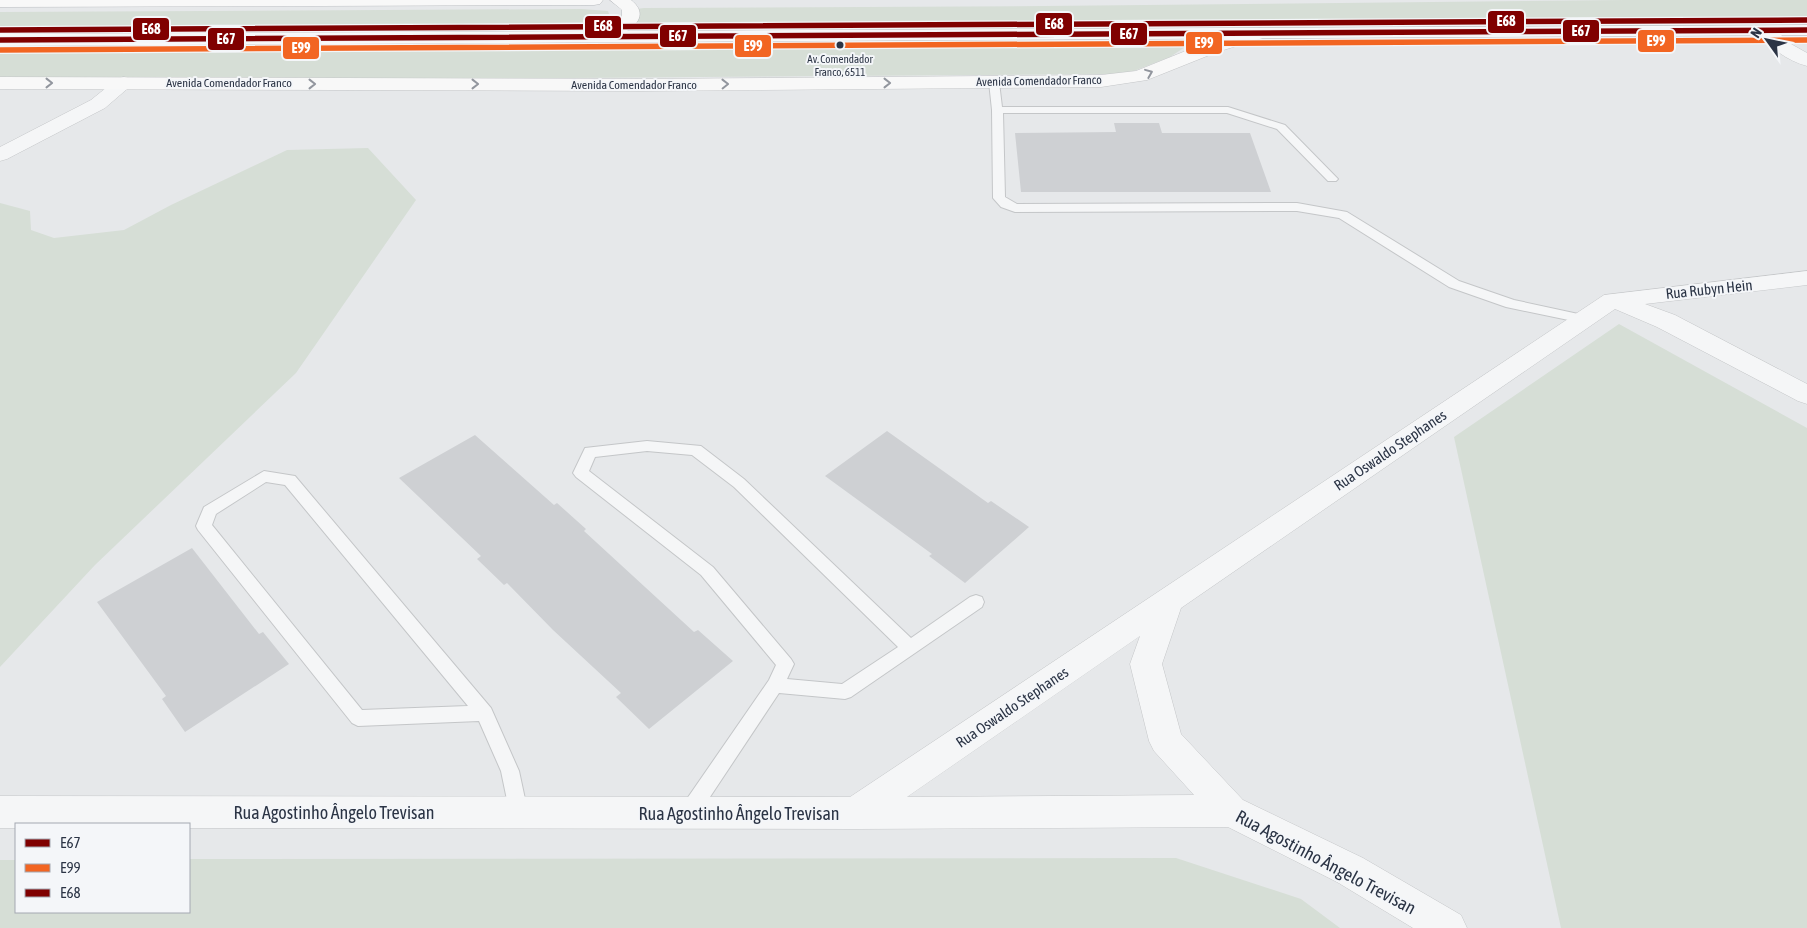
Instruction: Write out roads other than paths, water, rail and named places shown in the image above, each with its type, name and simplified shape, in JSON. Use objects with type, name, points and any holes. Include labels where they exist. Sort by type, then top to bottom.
[{"type":"main road","points":[[0,2],[594,0]]},
{"type":"main road","points":[[588,37],[611,33],[630,19],[630,7],[620,0]]},
{"type":"main road","name":"Avenida Comendador Franco","points":[[0,40],[1807,30]]},
{"type":"main road","name":"Avenida Comendador Franco","points":[[0,83],[642,85],[1101,81],[1140,76],[1210,48],[1260,33]]},
{"type":"street","points":[[1766,30],[1784,48],[1807,60]]},
{"type":"street","points":[[0,155],[98,104],[124,83]]},
{"type":"street","name":"Rua Rubyn Hein","points":[[1612,300],[1807,278]]},
{"type":"street","points":[[1612,300],[1666,321],[1807,395]]},
{"type":"street","name":"Rua Oswaldo Stephanes","points":[[855,814],[1612,300]]},
{"type":"street","points":[[1169,600],[1146,664],[1166,740],[1231,811]]},
{"type":"street","name":"Rua Agostinho Ângelo Trevisan","points":[[0,812],[689,812],[855,814],[1231,811],[1350,870],[1448,928]]},
{"type":"lane","points":[[994,82],[997,110],[1000,198],[1005,204],[1015,208],[1297,207],[1343,215],[1454,284],[1511,304],[1583,319]]},
{"type":"lane","points":[[997,110],[1228,110],[1281,127],[1332,179]]},
{"type":"lane","points":[[689,812],[775,685],[785,664],[707,572],[581,473],[590,452],[647,446],[696,450],[739,483],[910,648]]},
{"type":"lane","points":[[485,713],[358,718],[204,526],[209,511],[264,476],[290,480],[485,713],[510,771],[518,813]]},
{"type":"lane","points":[[775,685],[845,692],[976,602]]},
{"type":"place","name":"Av. Comendador Franco, 6511","points":[[840,45]]}]
